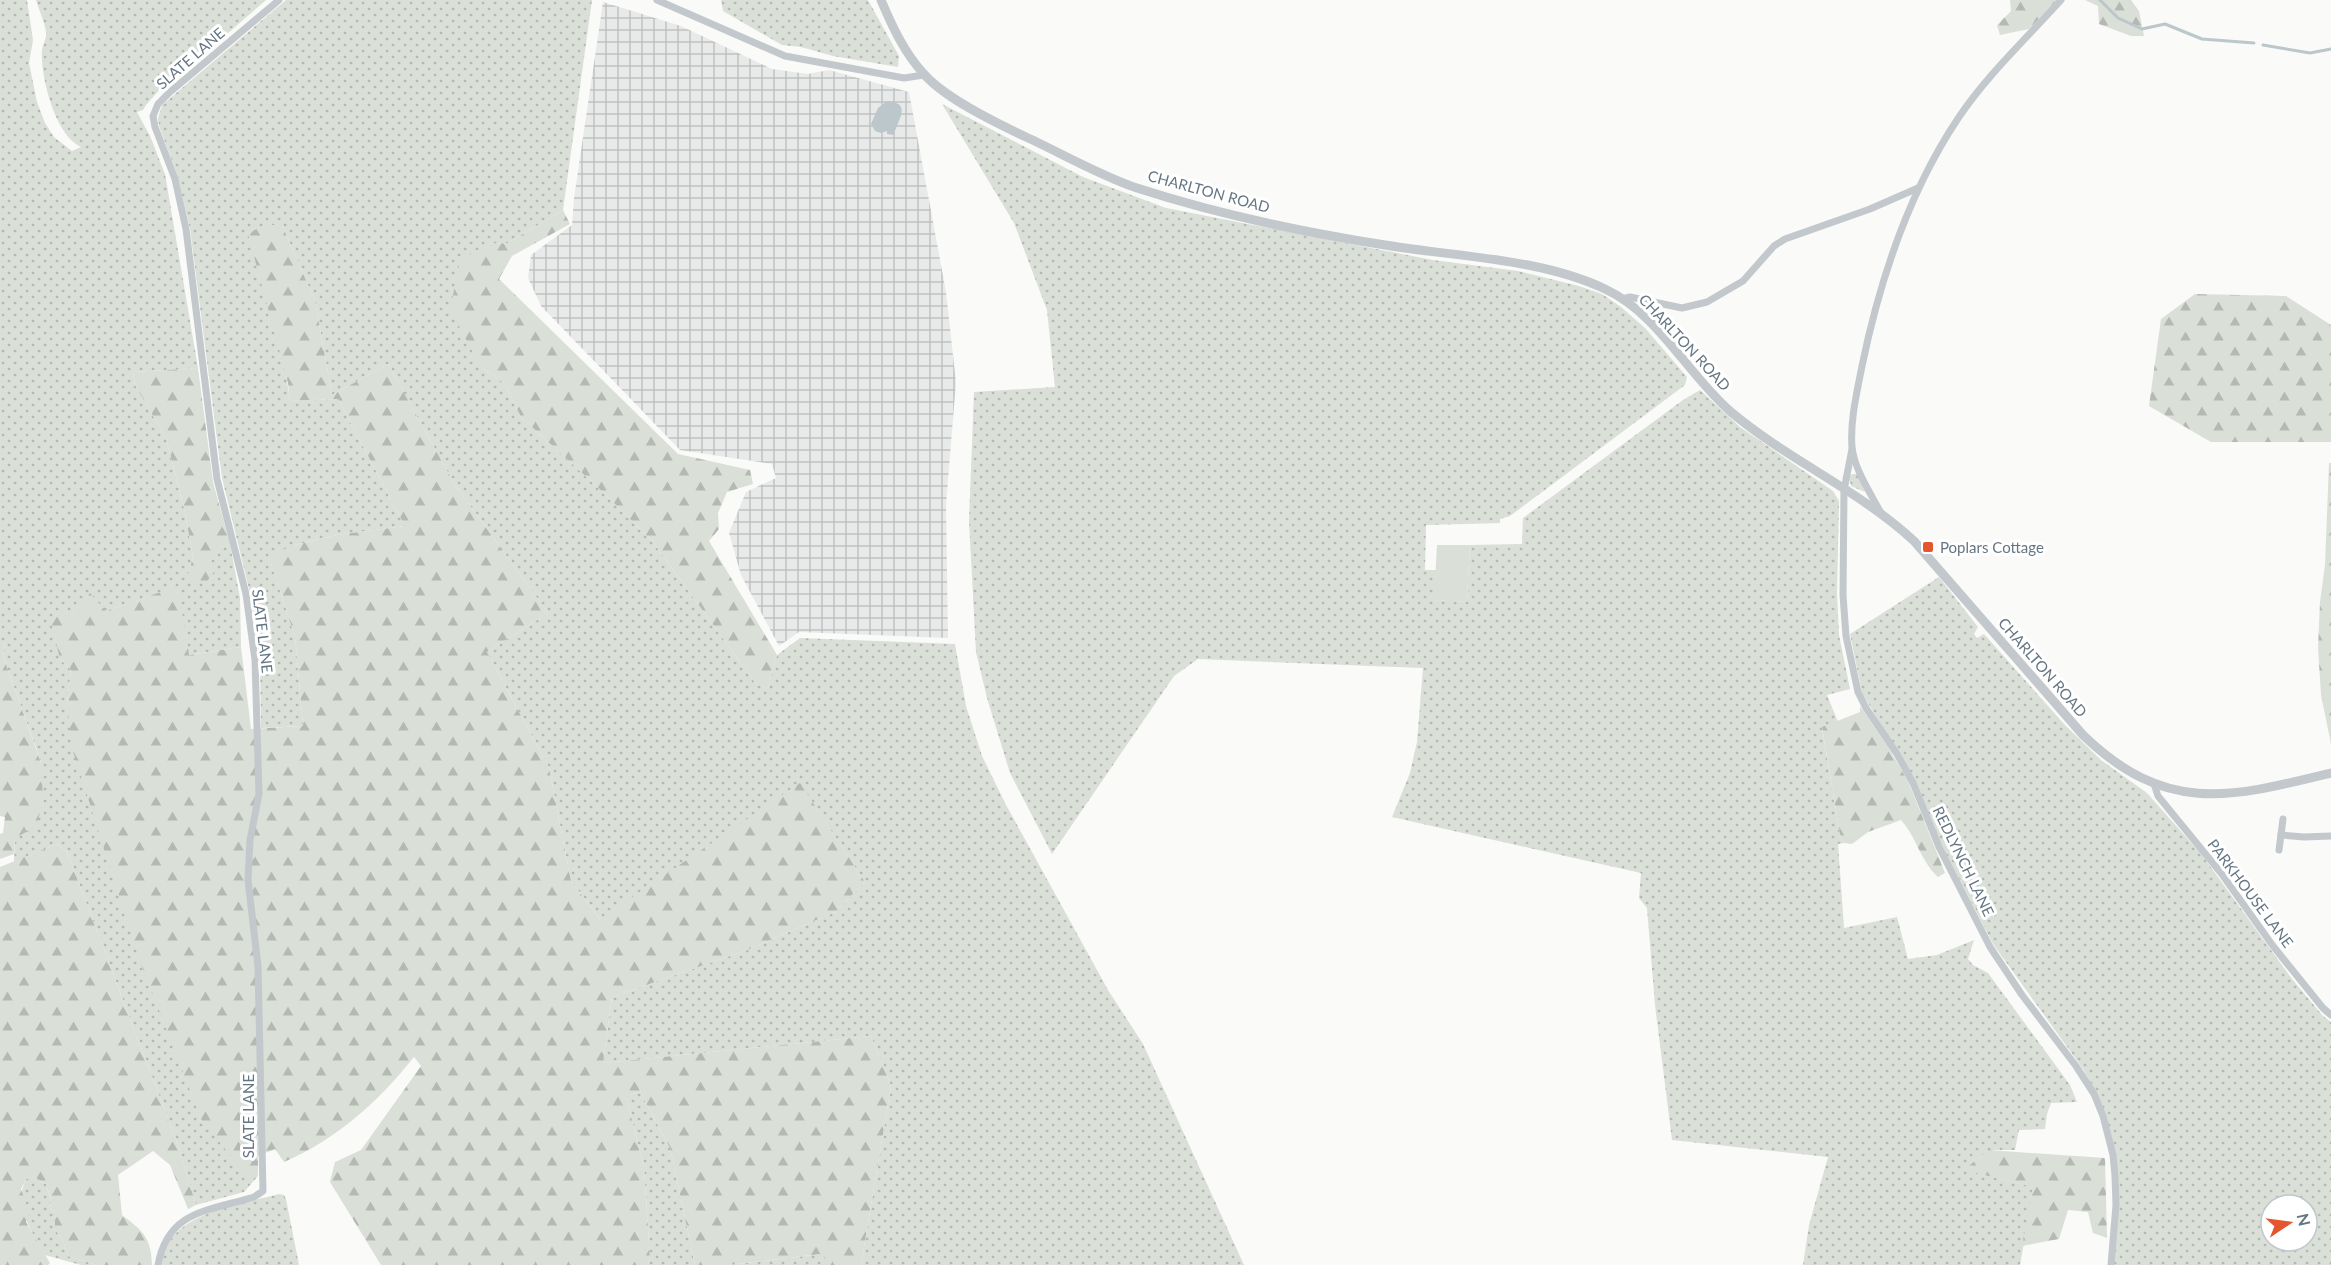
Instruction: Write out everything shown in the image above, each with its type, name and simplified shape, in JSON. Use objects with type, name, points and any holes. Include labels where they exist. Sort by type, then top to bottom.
[{"type":"street","name":"SLATE LANE","points":[[158,1265],[165,1240],[184,1219],[254,1197],[263,1191],[258,966],[248,880],[250,840],[259,794],[255,660],[246,594],[217,479],[186,229],[175,179],[155,128],[153,116],[158,104],[171,92],[279,0]]},
{"type":"street","points":[[657,0],[785,56],[904,78],[924,75]]},
{"type":"street","name":"CHARLTON ROAD","points":[[880,0],[907,52],[924,75],[962,103],[1133,186],[1243,217],[1384,245],[1547,270],[1593,284],[1622,299],[1640,314],[1727,409],[1776,448],[1882,514],[1914,541],[2083,735],[2112,760],[2154,784],[2216,795],[2252,790],[2331,773]]},
{"type":"street","name":"REDLYNCH LANE","points":[[2061,0],[1980,88],[1959,118],[1918,188],[1888,269],[1870,326],[1856,403],[1852,449],[1844,490],[1843,595],[1846,636],[1858,692],[1913,783],[1939,847],[1990,947],[2022,995],[2076,1066],[2094,1094],[2103,1116],[2113,1155],[2115,1176],[2116,1205],[2111,1265]]},
{"type":"street","points":[[1622,299],[1630,297],[1682,308],[1707,302],[1743,281],[1774,246],[1785,239],[1870,209],[1918,188]]},
{"type":"street","points":[[1640,314],[1648,306],[1656,303]]},
{"type":"street","points":[[1852,449],[1882,514]]},
{"type":"street","name":"PARKHOUSE LANE","points":[[2154,784],[2158,796],[2221,873],[2272,946],[2331,1015]]},
{"type":"street","points":[[2279,850],[2283,819]]},
{"type":"street","points":[[2281,835],[2331,836]]},
{"type":"shaded area","points":[[603,2],[681,26],[772,69],[808,74],[829,70],[909,92],[946,292],[956,382],[946,505],[948,638],[799,632],[779,646],[741,575],[729,533],[746,492],[776,478],[772,464],[680,450],[541,306],[528,278],[531,255],[572,225]]},
{"type":"shaded area","points":[[887,101],[900,105],[902,109],[894,135],[887,134],[887,131],[881,133],[875,131],[871,124],[878,108]]},
{"type":"green space","points":[[0,0],[27,0],[33,40],[29,63],[37,102],[45,123],[54,137],[72,151],[81,147],[64,131],[51,104],[47,89],[42,61],[46,31],[36,0],[266,0],[205,53],[189,56],[143,110],[137,112],[150,136],[165,174],[198,368],[133,372],[135,385],[166,438],[184,508],[193,556],[188,576],[208,552],[230,544],[240,598],[241,647],[188,655],[177,587],[106,611],[60,659],[71,670],[67,704],[245,1173],[258,1176],[244,1192],[196,1205],[178,1145],[67,852],[57,844],[14,862],[15,838],[41,762],[3,656],[5,642],[0,642]]},
{"type":"green space","points":[[286,0],[592,0],[563,210],[508,243],[487,244],[481,367],[504,383],[521,417],[605,494],[653,542],[756,684],[768,688],[777,655],[800,638],[955,644],[966,706],[982,756],[1005,803],[1108,990],[1143,1044],[1244,1265],[861,1265],[891,1086],[871,1036],[603,1063],[612,997],[747,950],[835,912],[865,882],[800,784],[601,920],[571,881],[549,768],[487,652],[548,613],[455,485],[388,364],[332,395],[315,301],[282,225],[264,225],[290,401],[338,399],[405,526],[336,535],[295,545],[271,563],[295,637],[303,726],[261,728],[260,659],[250,593],[222,478],[190,229],[178,177],[158,118],[162,105]]},
{"type":"green space","points":[[721,0],[868,0],[899,56],[898,67],[782,45],[723,11]]},
{"type":"green space","points":[[2010,0],[2057,0],[2029,29],[2000,35],[1997,25],[2011,11]]},
{"type":"green space","points":[[2085,0],[2131,0],[2139,11],[2144,36],[2131,36],[2099,24],[2098,6]]},
{"type":"green space","points":[[942,104],[1083,177],[1166,208],[1433,260],[1518,271],[1579,286],[1602,294],[1645,328],[1687,377],[1685,385],[1510,516],[1500,519],[1500,523],[1426,525],[1425,570],[1436,570],[1435,600],[1467,602],[1470,545],[1522,544],[1523,518],[1683,400],[1700,390],[1740,427],[1833,491],[1839,501],[1837,594],[1839,635],[1850,689],[1827,695],[1838,722],[1822,728],[1840,834],[1844,843],[1838,844],[1844,928],[1897,917],[1908,959],[1937,955],[1974,940],[1968,959],[1973,965],[1988,973],[2070,1085],[2077,1102],[2051,1103],[2045,1129],[2019,1130],[2015,1150],[1988,1150],[1965,1170],[2034,1187],[2020,1265],[1803,1265],[1809,1225],[1828,1157],[1672,1140],[1655,1005],[1647,908],[1639,898],[1641,873],[1392,817],[1410,773],[1417,742],[1423,668],[1198,659],[1174,676],[1052,854],[1010,773],[987,698],[976,652],[969,521],[974,392],[1055,387],[1047,310],[1014,223]]},
{"type":"green space","points":[[563,210],[570,224],[512,256],[499,279],[678,454],[750,470],[753,484],[727,492],[718,513],[719,529],[709,541],[777,655],[768,688],[756,684],[653,542],[605,494],[521,417],[504,383],[481,367],[450,310],[460,261],[487,244],[508,243]]},
{"type":"green space","points":[[264,225],[282,225],[315,301],[332,395],[388,364],[455,485],[548,613],[487,652],[549,768],[571,881],[600,919],[800,783],[865,882],[835,912],[747,950],[612,997],[603,1063],[871,1036],[891,1086],[861,1265],[827,1265],[827,1259],[820,1254],[729,1265],[695,1265],[670,1148],[640,1092],[626,1096],[644,1168],[650,1258],[648,1265],[381,1265],[330,1182],[335,1162],[361,1150],[421,1066],[414,1057],[371,1104],[322,1142],[284,1162],[275,1149],[258,1156],[258,1176],[245,1174],[201,1119],[140,961],[73,751],[67,704],[71,670],[60,659],[52,625],[53,613],[77,612],[90,593],[106,611],[178,586],[189,655],[241,647],[251,729],[303,726],[295,637],[271,563],[272,554],[295,545],[336,535],[405,526],[338,399],[290,401],[288,383],[248,234]]},
{"type":"green space","points":[[2195,294],[2286,296],[2331,325],[2331,442],[2211,442],[2149,406],[2161,319]]},
{"type":"green space","points":[[198,368],[213,482],[230,544],[209,552],[214,572],[206,582],[193,584],[188,576],[193,556],[184,508],[166,438],[135,385],[133,372]]},
{"type":"green space","points":[[2329,463],[2331,463],[2331,744],[2321,695],[2318,648],[2320,602],[2325,565]]},
{"type":"green space","points":[[1852,474],[1857,474],[1865,492],[1851,486],[1849,478]]},
{"type":"green space","points":[[1437,545],[1470,545],[1467,602],[1434,600]]},
{"type":"green space","points":[[1939,577],[1978,627],[1974,634],[1977,638],[1984,634],[2064,724],[2101,760],[2147,793],[2202,855],[2292,979],[2323,1016],[2331,1022],[2331,1265],[2113,1265],[2117,1213],[2116,1164],[2112,1141],[2096,1094],[2083,1069],[1993,944],[1940,842],[1915,781],[1862,693],[1850,634]]},
{"type":"green space","points":[[5,641],[3,656],[41,763],[43,797],[37,826],[15,838],[14,854],[0,859],[0,834],[3,833],[5,817],[0,816],[0,642]]},
{"type":"green space","points":[[1860,706],[1908,781],[1945,873],[1938,877],[1901,820],[1868,832],[1852,844],[1844,843],[1840,834],[1822,727],[1860,712]]},
{"type":"green space","points":[[57,844],[67,852],[178,1145],[196,1205],[188,1209],[170,1165],[153,1151],[118,1175],[122,1215],[148,1241],[152,1265],[97,1265],[68,1256],[63,1241],[55,1229],[55,1212],[50,1208],[51,1199],[46,1184],[34,1177],[26,1179],[21,1189],[29,1212],[26,1222],[50,1263],[48,1265],[0,1265],[0,867]]},
{"type":"green space","points":[[640,1092],[670,1148],[695,1265],[648,1265],[650,1258],[644,1168],[626,1096]]},
{"type":"green space","points":[[1988,1150],[2105,1158],[2107,1238],[2093,1233],[2088,1212],[2068,1210],[2059,1239],[2022,1246],[2033,1187],[1964,1170]]},
{"type":"green space","points":[[34,1177],[46,1184],[51,1200],[50,1208],[55,1212],[55,1229],[63,1241],[68,1256],[97,1265],[81,1265],[45,1255],[30,1228],[23,1208],[23,1189],[26,1179]]},
{"type":"green space","points":[[279,1194],[284,1195],[286,1199],[299,1265],[162,1265],[166,1247],[176,1234],[190,1223],[225,1208]]},
{"type":"green space","points":[[821,1254],[828,1259],[827,1265],[729,1265]]},
{"type":"waterway","points":[[2100,0],[2118,18],[2142,29],[2165,24],[2202,39],[2254,43]]},
{"type":"waterway","points":[[2263,45],[2310,53],[2331,49]]},
{"type":"place","name":"Poplars Cottage","points":[[1928,547]]}]
